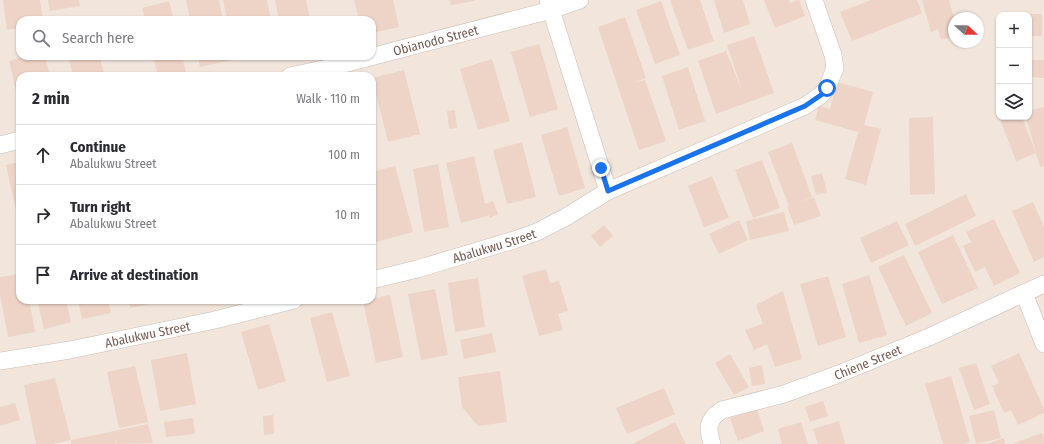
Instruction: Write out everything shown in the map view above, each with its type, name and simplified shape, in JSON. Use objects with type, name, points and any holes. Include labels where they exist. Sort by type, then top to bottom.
[{"type":"street","name":"Obianodo Street","points":[[376,54],[550,5],[580,0]]},
{"type":"street","name":"Abalukwu Street","points":[[376,279],[417,269],[531,234],[566,217],[608,191],[805,106],[821,95],[827,88],[834,68],[833,55],[814,0]]},
{"type":"street","points":[[550,5],[608,191]]},
{"type":"street","name":"Obianodo Street","points":[[309,72],[356,60]]},
{"type":"street","points":[[0,145],[16,141]]},
{"type":"street","name":"Chiene Street","points":[[712,444],[708,431],[710,422],[714,416],[722,410],[784,394],[836,375],[929,337],[1044,284]]},
{"type":"street","points":[[1024,292],[1044,344]]},
{"type":"street","name":"Abalukwu Street","points":[[0,360],[70,350],[215,320],[278,304]]},
{"type":"shaded area","points":[[0,0],[1044,0],[1044,444],[0,444]]},
{"type":"building","points":[[3,0],[40,0],[42,16],[16,16],[16,29],[7,30]]},
{"type":"building","points":[[48,0],[79,0],[80,6],[50,11]]},
{"type":"building","points":[[186,0],[219,0],[222,16],[189,16]]},
{"type":"building","points":[[223,0],[267,0],[270,16],[226,16]]},
{"type":"building","points":[[275,0],[306,0],[309,16],[278,16]]},
{"type":"building","points":[[354,0],[393,0],[399,27],[376,32],[376,16],[358,16]]},
{"type":"building","points":[[450,0],[474,0],[474,1],[451,5]]},
{"type":"building","points":[[670,0],[700,0],[714,41],[688,50]]},
{"type":"building","points":[[714,0],[743,0],[750,24],[724,33]]},
{"type":"building","points":[[764,0],[789,0],[790,3],[799,0],[805,16],[775,28]]},
{"type":"building","points":[[871,0],[917,0],[922,13],[852,41],[840,12]]},
{"type":"building","points":[[922,0],[949,0],[952,12],[948,12],[948,38],[941,40],[938,29],[931,32]]},
{"type":"building","points":[[169,1],[173,16],[144,16],[142,8]]},
{"type":"building","points":[[661,1],[680,55],[655,64],[636,10]]},
{"type":"building","points":[[1032,14],[1042,14],[1042,36],[1032,36]]},
{"type":"building","points":[[625,17],[646,78],[633,83],[645,80],[666,141],[639,150],[598,27]]},
{"type":"building","points":[[754,36],[774,93],[716,114],[698,61],[726,51],[743,93],[727,45]]},
{"type":"building","points":[[539,44],[558,109],[530,117],[511,52]]},
{"type":"building","points":[[16,59],[46,60],[49,72],[16,72],[16,90],[9,61]]},
{"type":"building","points":[[492,59],[510,121],[478,130],[460,69]]},
{"type":"building","points":[[69,60],[100,60],[104,72],[72,72]]},
{"type":"building","points":[[154,60],[183,60],[186,72],[157,72]]},
{"type":"building","points":[[199,60],[231,60],[200,67]]},
{"type":"building","points":[[1032,60],[1044,60],[1044,78],[1032,77]]},
{"type":"building","points":[[688,67],[705,121],[679,130],[662,76]]},
{"type":"building","points":[[404,70],[420,134],[388,142],[376,94],[376,77]]},
{"type":"building","points":[[837,82],[873,92],[864,125],[881,129],[866,185],[845,179],[858,132],[815,120],[819,106],[830,109]]},
{"type":"building","points":[[1044,107],[1044,166],[1040,167],[1027,120],[1032,120],[1032,110]]},
{"type":"building","points":[[455,110],[457,128],[449,129],[447,111]]},
{"type":"building","points":[[933,117],[935,194],[910,195],[909,118]]},
{"type":"building","points":[[1000,120],[1023,120],[1036,153],[1016,161]]},
{"type":"building","points":[[567,127],[585,188],[559,196],[541,135]]},
{"type":"building","points":[[522,142],[536,197],[507,204],[493,150]]},
{"type":"building","points":[[792,143],[812,197],[795,204],[814,197],[821,216],[794,225],[787,206],[789,206],[768,152]]},
{"type":"building","points":[[474,156],[485,204],[493,201],[498,214],[490,218],[487,213],[488,216],[461,223],[446,163]]},
{"type":"building","points":[[762,160],[780,208],[753,218],[735,170]]},
{"type":"building","points":[[16,163],[16,210],[6,165]]},
{"type":"building","points":[[438,164],[449,227],[424,232],[413,169]]},
{"type":"building","points":[[395,166],[413,232],[376,242],[376,171]]},
{"type":"building","points":[[822,173],[827,192],[816,195],[811,176]]},
{"type":"building","points":[[712,176],[729,218],[704,227],[688,186]]},
{"type":"building","points":[[966,194],[976,216],[915,246],[905,224]]},
{"type":"building","points":[[1033,202],[1044,227],[1044,257],[1034,262],[1012,211]]},
{"type":"building","points":[[784,212],[789,231],[750,240],[746,221]]},
{"type":"building","points":[[994,219],[1020,273],[994,286],[985,267],[975,272],[963,246],[971,242],[966,232]]},
{"type":"building","points":[[739,220],[748,240],[719,254],[709,234]]},
{"type":"building","points":[[897,221],[909,245],[871,263],[860,238]]},
{"type":"building","points":[[604,225],[613,236],[600,247],[591,236]]},
{"type":"building","points":[[953,235],[978,288],[942,304],[918,252]]},
{"type":"building","points":[[904,255],[932,313],[906,326],[878,267]]},
{"type":"building","points":[[546,269],[550,283],[559,281],[568,311],[558,314],[563,330],[539,336],[522,276]]},
{"type":"building","points":[[16,275],[16,304],[30,304],[35,332],[8,337],[0,294],[0,277]]},
{"type":"building","points":[[869,275],[887,335],[859,343],[842,284]]},
{"type":"building","points":[[828,276],[846,337],[818,346],[800,284]]},
{"type":"building","points":[[478,278],[485,327],[455,332],[448,283]]},
{"type":"building","points":[[435,289],[448,355],[421,360],[408,294]]},
{"type":"building","points":[[783,291],[802,359],[775,367],[767,344],[754,350],[745,330],[763,324],[756,305]]},
{"type":"building","points":[[390,295],[403,357],[376,363],[364,304],[376,304],[376,298]]},
{"type":"building","points":[[38,304],[67,304],[71,322],[44,329]]},
{"type":"building","points":[[79,304],[109,304],[111,313],[82,319]]},
{"type":"building","points":[[130,304],[148,304],[131,308]]},
{"type":"building","points":[[332,312],[350,376],[327,382],[310,318]]},
{"type":"building","points":[[269,324],[286,381],[258,390],[241,332]]},
{"type":"building","points":[[492,333],[496,352],[464,359],[460,340]]},
{"type":"building","points":[[187,353],[196,404],[160,411],[151,360]]},
{"type":"building","points":[[1019,353],[1044,409],[1044,413],[1018,425],[1011,410],[1004,413],[992,386],[999,383],[991,366]]},
{"type":"building","points":[[730,354],[749,387],[734,395],[715,363]]},
{"type":"building","points":[[976,363],[990,404],[974,410],[959,368]]},
{"type":"building","points":[[762,365],[765,384],[752,386],[749,368]]},
{"type":"building","points":[[135,366],[148,422],[119,428],[107,372]]},
{"type":"building","points":[[500,371],[507,422],[478,426],[462,407],[458,377]]},
{"type":"building","points":[[951,376],[970,442],[963,444],[943,444],[925,384]]},
{"type":"building","points":[[55,378],[71,440],[52,444],[36,444],[24,385]]},
{"type":"building","points":[[664,388],[675,414],[627,434],[616,408]]},
{"type":"building","points":[[823,401],[828,416],[810,422],[805,407]]},
{"type":"building","points":[[15,403],[20,420],[0,426],[0,407]]},
{"type":"building","points":[[757,409],[764,431],[738,441],[730,418]]},
{"type":"building","points":[[994,410],[1001,438],[976,444],[969,416]]},
{"type":"building","points":[[273,415],[274,434],[264,435],[263,416]]},
{"type":"building","points":[[193,418],[195,434],[166,437],[164,422]]},
{"type":"building","points":[[839,421],[845,444],[818,444],[813,429]]},
{"type":"building","points":[[675,422],[686,444],[632,444]]},
{"type":"building","points":[[801,422],[808,444],[782,444],[778,429]]},
{"type":"building","points":[[148,424],[153,443],[117,444],[114,436],[116,444],[71,444],[71,440]]},
{"type":"building","points":[[1042,433],[1044,444],[1012,444]]},
{"type":"building","points":[[1004,438],[1005,444],[987,444]]},
{"type":"route","points":[[601,168],[608,191],[805,106],[821,95],[827,88]]}]
